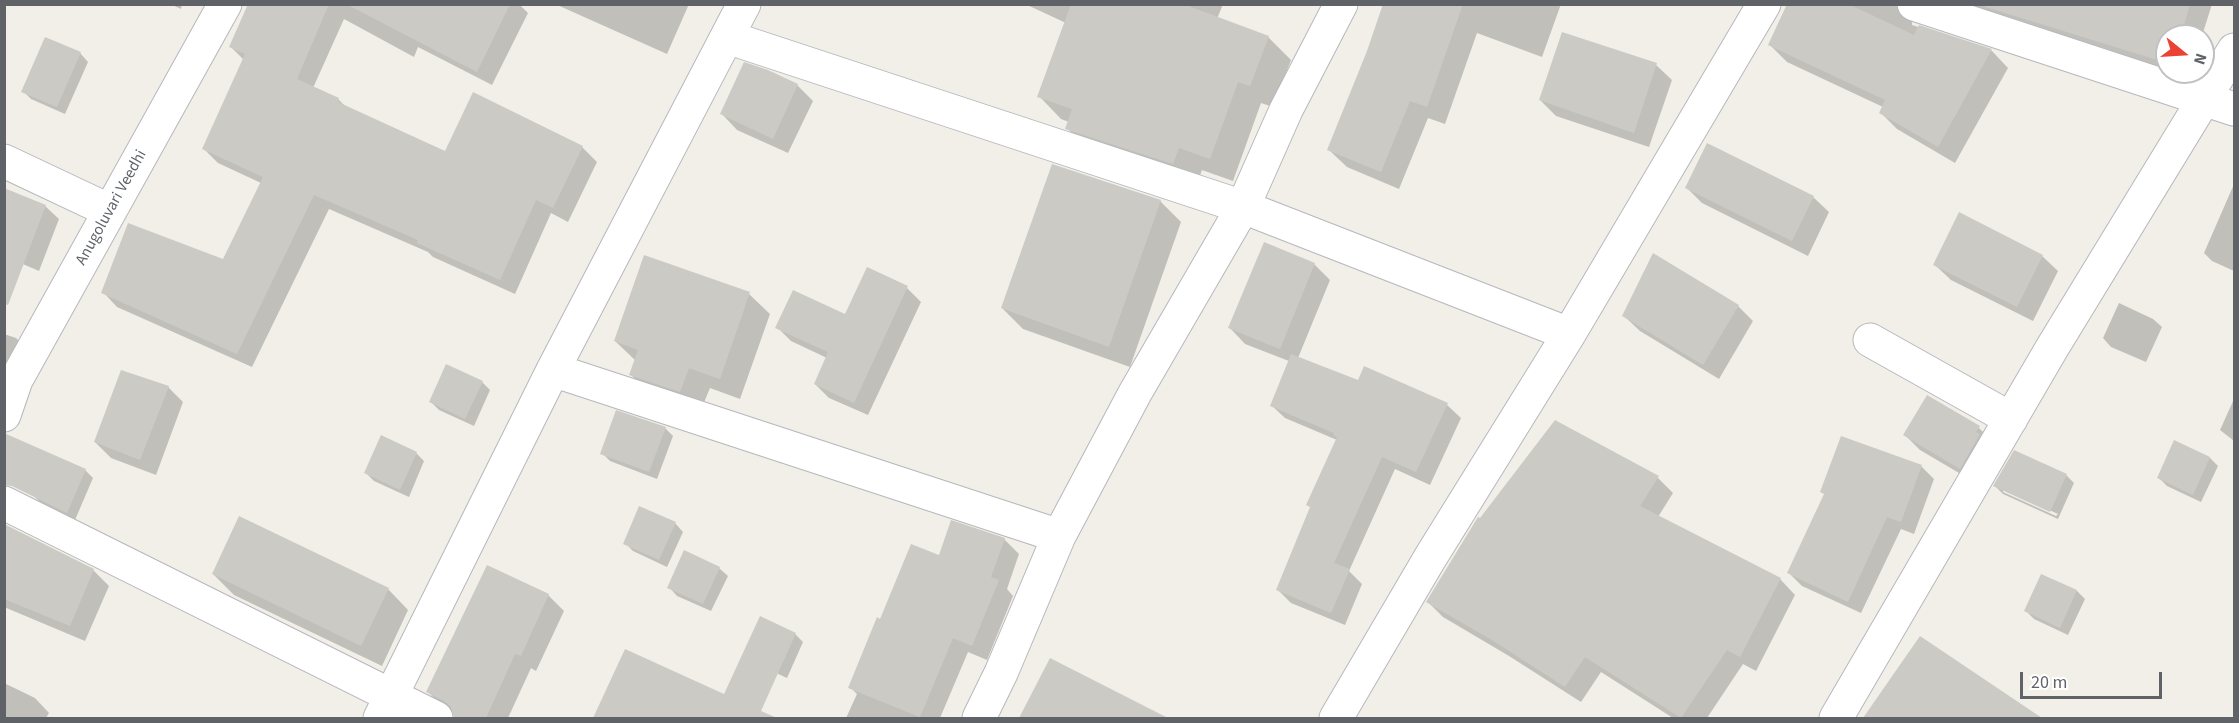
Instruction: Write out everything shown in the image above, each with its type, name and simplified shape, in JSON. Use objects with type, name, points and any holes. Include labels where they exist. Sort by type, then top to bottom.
[{"type":"street","name":"Anugoluvari Veedhi","points":[[4,415],[16,380],[225,4]]},
{"type":"street","points":[[386,707],[553,370],[744,4]]},
{"type":"street","points":[[979,718],[1001,673],[1059,536],[1135,393],[1243,207],[1286,110],[1341,4]]},
{"type":"street","points":[[1336,718],[1430,558],[1569,334],[1764,4]]},
{"type":"street","points":[[1914,4],[2220,104]]},
{"type":"street","points":[[727,37],[1243,207],[1569,334]]},
{"type":"street","points":[[1836,718],[2011,419],[2220,104],[2235,50]]},
{"type":"street","points":[[4,161],[110,212]]},
{"type":"street","points":[[1870,340],[2011,419]]},
{"type":"street","points":[[553,370],[1059,536]]},
{"type":"street","points":[[4,503],[386,707],[436,718]]},
{"type":"building","points":[[248,4],[329,4],[297,79],[339,98],[338,102],[445,151],[473,92],[583,146],[553,208],[536,200],[500,280],[417,243],[418,240],[314,195],[237,354],[101,293],[128,223],[223,259],[263,177],[202,149],[245,54],[229,47]]},
{"type":"building","points":[[346,4],[510,4],[477,72]]},
{"type":"building","points":[[1071,4],[1183,4],[1269,36],[1250,86],[1238,82],[1210,159],[1179,148],[1173,164],[1065,129],[1072,109],[1037,97]]},
{"type":"building","points":[[1383,4],[1463,4],[1427,107],[1410,101],[1381,172],[1327,150],[1367,51]]},
{"type":"building","points":[[1787,4],[1848,4],[1914,35],[1919,25],[1992,49],[1938,147],[1879,113],[1885,100],[1768,45]]},
{"type":"building","points":[[1976,4],[2190,4],[2184,24],[2155,24],[2155,59]]},
{"type":"building","points":[[1562,32],[1657,63],[1634,133],[1539,100]]},
{"type":"building","points":[[45,37],[81,52],[57,107],[21,92]]},
{"type":"building","points":[[744,62],[798,84],[773,139],[720,114]]},
{"type":"building","points":[[1707,143],[1814,196],[1792,241],[1685,188]]},
{"type":"building","points":[[1052,164],[1161,200],[1109,347],[1001,308]]},
{"type":"building","points":[[4,188],[46,205],[8,305],[4,304]]},
{"type":"building","points":[[1959,212],[2043,255],[2017,307],[1933,265]]},
{"type":"building","points":[[1264,242],[1315,263],[1280,349],[1228,328]]},
{"type":"building","points":[[1653,253],[1739,305],[1703,365],[1622,316]]},
{"type":"building","points":[[644,255],[750,292],[720,379],[689,368],[680,392],[629,375],[638,350],[614,341]]},
{"type":"building","points":[[867,267],[908,286],[854,403],[814,384],[828,352],[775,328],[793,290],[845,314]]},
{"type":"building","points":[[1291,354],[1358,380],[1364,366],[1448,403],[1416,472],[1382,457],[1334,563],[1350,569],[1331,613],[1276,590],[1310,507],[1306,505],[1337,437],[1333,435],[1334,433],[1270,406]]},
{"type":"building","points":[[446,364],[483,381],[465,419],[429,402]]},
{"type":"building","points":[[121,370],[169,386],[140,460],[94,442]]},
{"type":"building","points":[[1927,395],[1980,426],[1976,432],[1980,434],[1960,469],[1903,435]]},
{"type":"building","points":[[616,410],[666,427],[649,472],[600,454]]},
{"type":"building","points":[[1555,420],[1659,476],[1640,506],[1781,578],[1740,657],[1727,650],[1681,718],[1585,657],[1565,687],[1492,640],[1426,602],[1478,517],[1480,518]]},
{"type":"building","points":[[4,433],[86,469],[67,513],[12,486],[4,485]]},
{"type":"building","points":[[381,435],[417,452],[400,490],[364,473]]},
{"type":"building","points":[[1841,436],[1922,465],[1901,522],[1887,517],[1848,602],[1787,573],[1824,494],[1820,492]]},
{"type":"building","points":[[2174,440],[2210,457],[2193,495],[2157,478]]},
{"type":"building","points":[[2014,450],[2067,474],[2050,512],[1993,486]]},
{"type":"building","points":[[639,506],[676,522],[659,560],[623,544]]},
{"type":"building","points":[[239,516],[389,588],[361,646],[212,574]]},
{"type":"building","points":[[951,520],[1005,538],[991,577],[999,580],[972,646],[953,638],[920,717],[848,688],[877,617],[880,619],[911,544],[939,555]]},
{"type":"building","points":[[4,524],[94,569],[70,626],[4,599]]},
{"type":"building","points":[[684,550],[720,567],[703,604],[667,588]]},
{"type":"building","points":[[487,565],[549,594],[521,656],[515,654],[486,718],[454,718],[451,707],[426,692]]},
{"type":"building","points":[[2041,574],[2077,590],[2060,628],[2024,611]]},
{"type":"building","points":[[760,616],[796,633],[761,711],[777,718],[593,718],[625,649],[724,694]]},
{"type":"building","points":[[1920,636],[2042,718],[1863,718]]},
{"type":"building","points":[[1050,658],[1168,718],[1019,718]]}]
